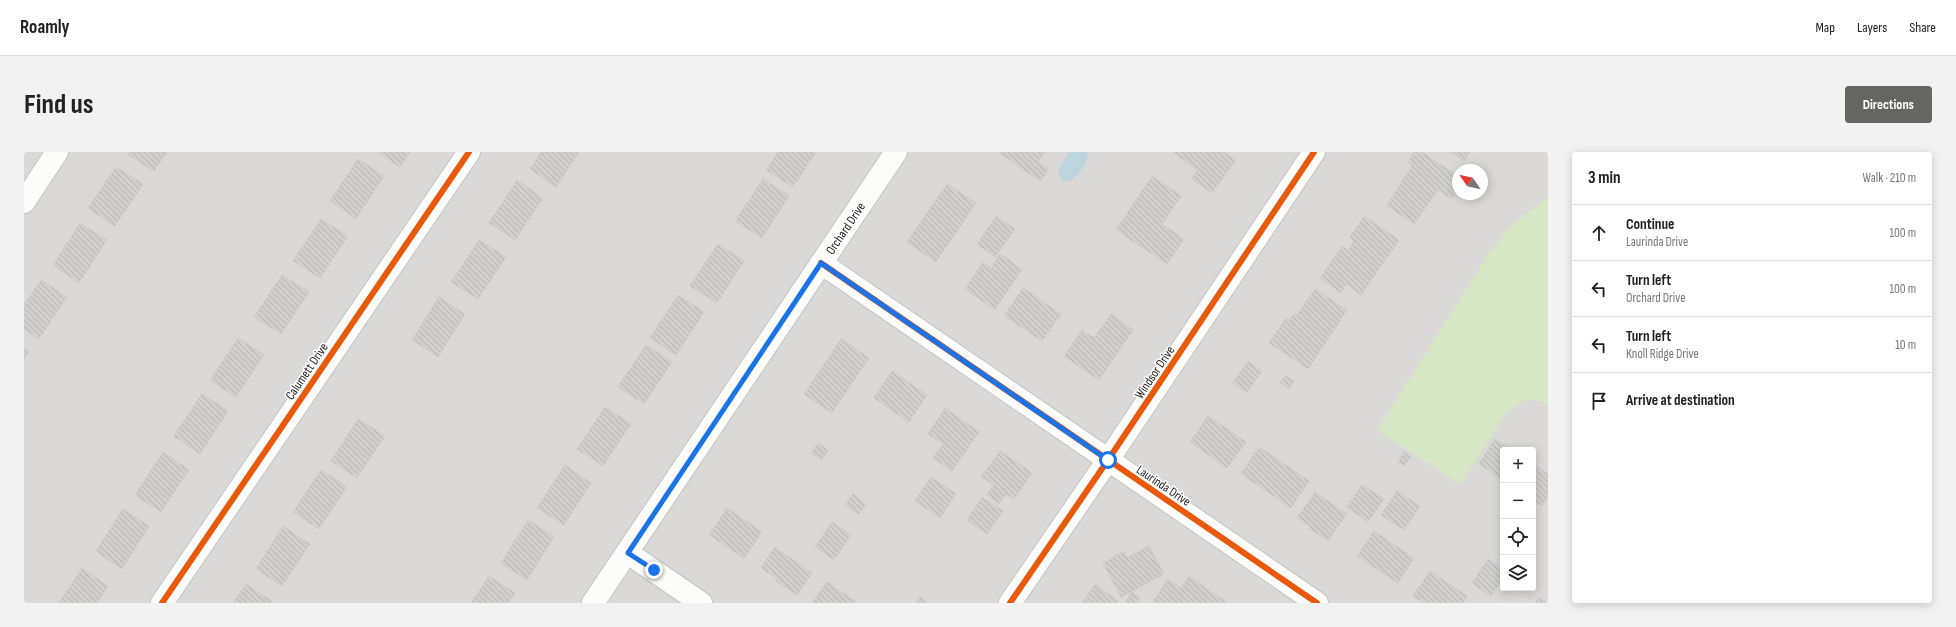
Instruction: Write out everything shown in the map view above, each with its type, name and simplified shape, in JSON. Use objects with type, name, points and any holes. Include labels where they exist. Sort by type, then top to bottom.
[{"type":"street","points":[[24,202],[57,152]]},
{"type":"street","name":"Calumett Drive","points":[[162,603],[469,152]]},
{"type":"street","name":"Orchard Drive","points":[[593,603],[896,152]]},
{"type":"street","name":"Windsor Drive","points":[[1010,603],[1108,460],[1314,152]]},
{"type":"street","name":"Laurinda Drive","points":[[821,263],[1317,603]]},
{"type":"street","points":[[628,553],[701,603]]},
{"type":"shaded area","points":[[24,152],[1548,152],[1548,603],[24,603]]},
{"type":"shaded area","points":[[1548,200],[1548,546],[1536,538],[1536,447],[1500,447],[1500,515],[1373,431],[1486,260],[1528,211]]},
{"type":"green space","points":[[1548,196],[1548,406],[1541,401],[1524,400],[1505,415],[1460,484],[1377,430],[1490,252],[1511,226]]},
{"type":"water","points":[[1069,152],[1087,152],[1088,156],[1079,172],[1070,181],[1065,181],[1061,178],[1058,171]]},
{"type":"building","points":[[129,152],[167,152],[154,171],[127,154]]},
{"type":"building","points":[[377,152],[410,152],[400,167]]},
{"type":"building","points":[[541,152],[579,152],[556,187],[530,169]]},
{"type":"building","points":[[778,152],[816,152],[793,187],[766,170]]},
{"type":"building","points":[[998,152],[1045,152],[1038,162],[1049,169],[1040,181]]},
{"type":"building","points":[[1172,152],[1224,152],[1236,160],[1212,193],[1191,179],[1198,170]]},
{"type":"building","points":[[1414,152],[1422,152],[1452,172],[1452,199],[1438,190],[1414,224],[1387,206],[1412,165],[1408,162]]},
{"type":"building","points":[[1451,152],[1470,152],[1464,161]]},
{"type":"building","points":[[358,159],[384,176],[356,219],[330,201]]},
{"type":"building","points":[[116,167],[143,184],[115,226],[88,208]]},
{"type":"building","points":[[1152,176],[1181,196],[1162,224],[1184,239],[1167,264],[1116,230]]},
{"type":"building","points":[[763,179],[789,196],[762,238],[735,221]]},
{"type":"building","points":[[517,180],[543,198],[515,240],[489,223]]},
{"type":"building","points":[[947,184],[976,203],[936,262],[907,242]]},
{"type":"building","points":[[996,216],[1015,229],[995,257],[977,244]]},
{"type":"building","points":[[1364,216],[1399,240],[1361,295],[1346,284],[1341,293],[1320,278],[1342,246],[1348,250],[1354,241],[1350,237]]},
{"type":"building","points":[[321,219],[348,236],[320,278],[293,261]]},
{"type":"building","points":[[80,223],[107,240],[79,283],[53,265]]},
{"type":"building","points":[[479,240],[506,257],[478,299],[451,282]]},
{"type":"building","points":[[718,244],[744,261],[717,303],[690,286]]},
{"type":"building","points":[[1000,254],[1022,269],[995,310],[965,289],[983,262],[991,268]]},
{"type":"building","points":[[282,275],[309,292],[281,334],[254,317]]},
{"type":"building","points":[[41,280],[67,297],[39,339],[24,329],[24,305]]},
{"type":"building","points":[[1023,288],[1061,314],[1042,341],[1004,316]]},
{"type":"building","points":[[1315,289],[1347,310],[1308,369],[1269,343],[1286,318],[1289,321],[1294,313],[1297,315]]},
{"type":"building","points":[[678,295],[704,312],[676,355],[650,338]]},
{"type":"building","points":[[439,297],[465,314],[438,357],[412,340]]},
{"type":"building","points":[[1111,314],[1133,330],[1099,380],[1064,356],[1082,330],[1094,338]]},
{"type":"building","points":[[238,338],[264,355],[236,397],[210,380]]},
{"type":"building","points":[[841,339],[869,358],[832,413],[804,394]]},
{"type":"building","points":[[646,345],[672,362],[644,404],[618,387]]},
{"type":"building","points":[[24,348],[29,351],[24,359]]},
{"type":"building","points":[[1248,361],[1262,371],[1247,392],[1233,383]]},
{"type":"building","points":[[892,371],[927,395],[909,422],[874,398]]},
{"type":"building","points":[[1285,375],[1294,381],[1289,389],[1280,383]]},
{"type":"building","points":[[202,394],[228,411],[200,454],[174,436]]},
{"type":"building","points":[[605,407],[631,424],[603,466],[577,449]]},
{"type":"building","points":[[945,408],[979,432],[952,471],[933,458],[943,444],[928,434]]},
{"type":"building","points":[[1208,416],[1246,442],[1227,468],[1190,442]]},
{"type":"building","points":[[358,419],[385,436],[357,478],[331,461]]},
{"type":"building","points":[[1495,439],[1507,447],[1500,447],[1500,478],[1479,464]]},
{"type":"building","points":[[818,443],[828,450],[822,460],[811,453]]},
{"type":"building","points":[[1259,447],[1309,481],[1291,508],[1241,474]]},
{"type":"building","points":[[1000,451],[1032,473],[1014,499],[1006,494],[999,504],[987,495],[994,485],[981,477]]},
{"type":"building","points":[[163,452],[189,470],[161,512],[135,495]]},
{"type":"building","points":[[1404,452],[1411,456],[1404,466],[1398,462]]},
{"type":"building","points":[[565,465],[591,483],[564,525],[537,508]]},
{"type":"building","points":[[1536,466],[1548,474],[1548,497],[1542,506],[1536,502]]},
{"type":"building","points":[[321,470],[347,487],[319,529],[293,512]]},
{"type":"building","points":[[931,477],[956,494],[940,518],[915,501]]},
{"type":"building","points":[[1362,485],[1384,499],[1368,522],[1347,507]]},
{"type":"building","points":[[1397,491],[1420,506],[1404,530],[1381,515]]},
{"type":"building","points":[[1315,492],[1347,514],[1328,541],[1309,528],[1310,526],[1297,518]]},
{"type":"building","points":[[853,494],[866,504],[859,514],[845,505]]},
{"type":"building","points":[[982,497],[1003,511],[987,534],[967,520]]},
{"type":"building","points":[[727,508],[762,532],[744,558],[709,535]]},
{"type":"building","points":[[123,509],[149,526],[122,569],[96,551]]},
{"type":"building","points":[[528,520],[554,537],[527,580],[501,563]]},
{"type":"building","points":[[832,522],[851,535],[834,560],[815,547]]},
{"type":"building","points":[[283,526],[310,544],[282,586],[256,569]]},
{"type":"building","points":[[1374,531],[1414,558],[1398,583],[1357,556]]},
{"type":"building","points":[[1149,546],[1164,574],[1121,597],[1103,563],[1124,551],[1127,558]]},
{"type":"building","points":[[775,547],[812,573],[797,595],[776,581],[778,579],[761,568]]},
{"type":"building","points":[[1488,559],[1500,567],[1500,583],[1491,596],[1472,583]]},
{"type":"building","points":[[82,568],[108,586],[97,603],[59,603]]},
{"type":"building","points":[[1430,571],[1467,596],[1463,603],[1424,603],[1413,596]]},
{"type":"building","points":[[489,576],[515,593],[508,603],[471,603]]},
{"type":"building","points":[[1189,576],[1226,602],[1152,603],[1168,579],[1181,588]]},
{"type":"building","points":[[827,582],[858,603],[812,603]]},
{"type":"building","points":[[246,584],[272,601],[271,603],[233,603]]},
{"type":"building","points":[[1095,584],[1118,601],[1117,603],[1082,603]]},
{"type":"building","points":[[1132,592],[1140,598],[1137,603],[1128,603],[1126,601]]},
{"type":"building","points":[[920,597],[928,603],[916,603]]},
{"type":"building","points":[[1539,597],[1547,603],[1535,603]]},
{"type":"cycle path","points":[[162,603],[469,152]]},
{"type":"cycle path","points":[[1010,603],[1108,460],[1314,152]]},
{"type":"cycle path","points":[[821,263],[1317,603]]},
{"type":"route","points":[[654,570],[628,553],[821,263],[1108,460]]}]
